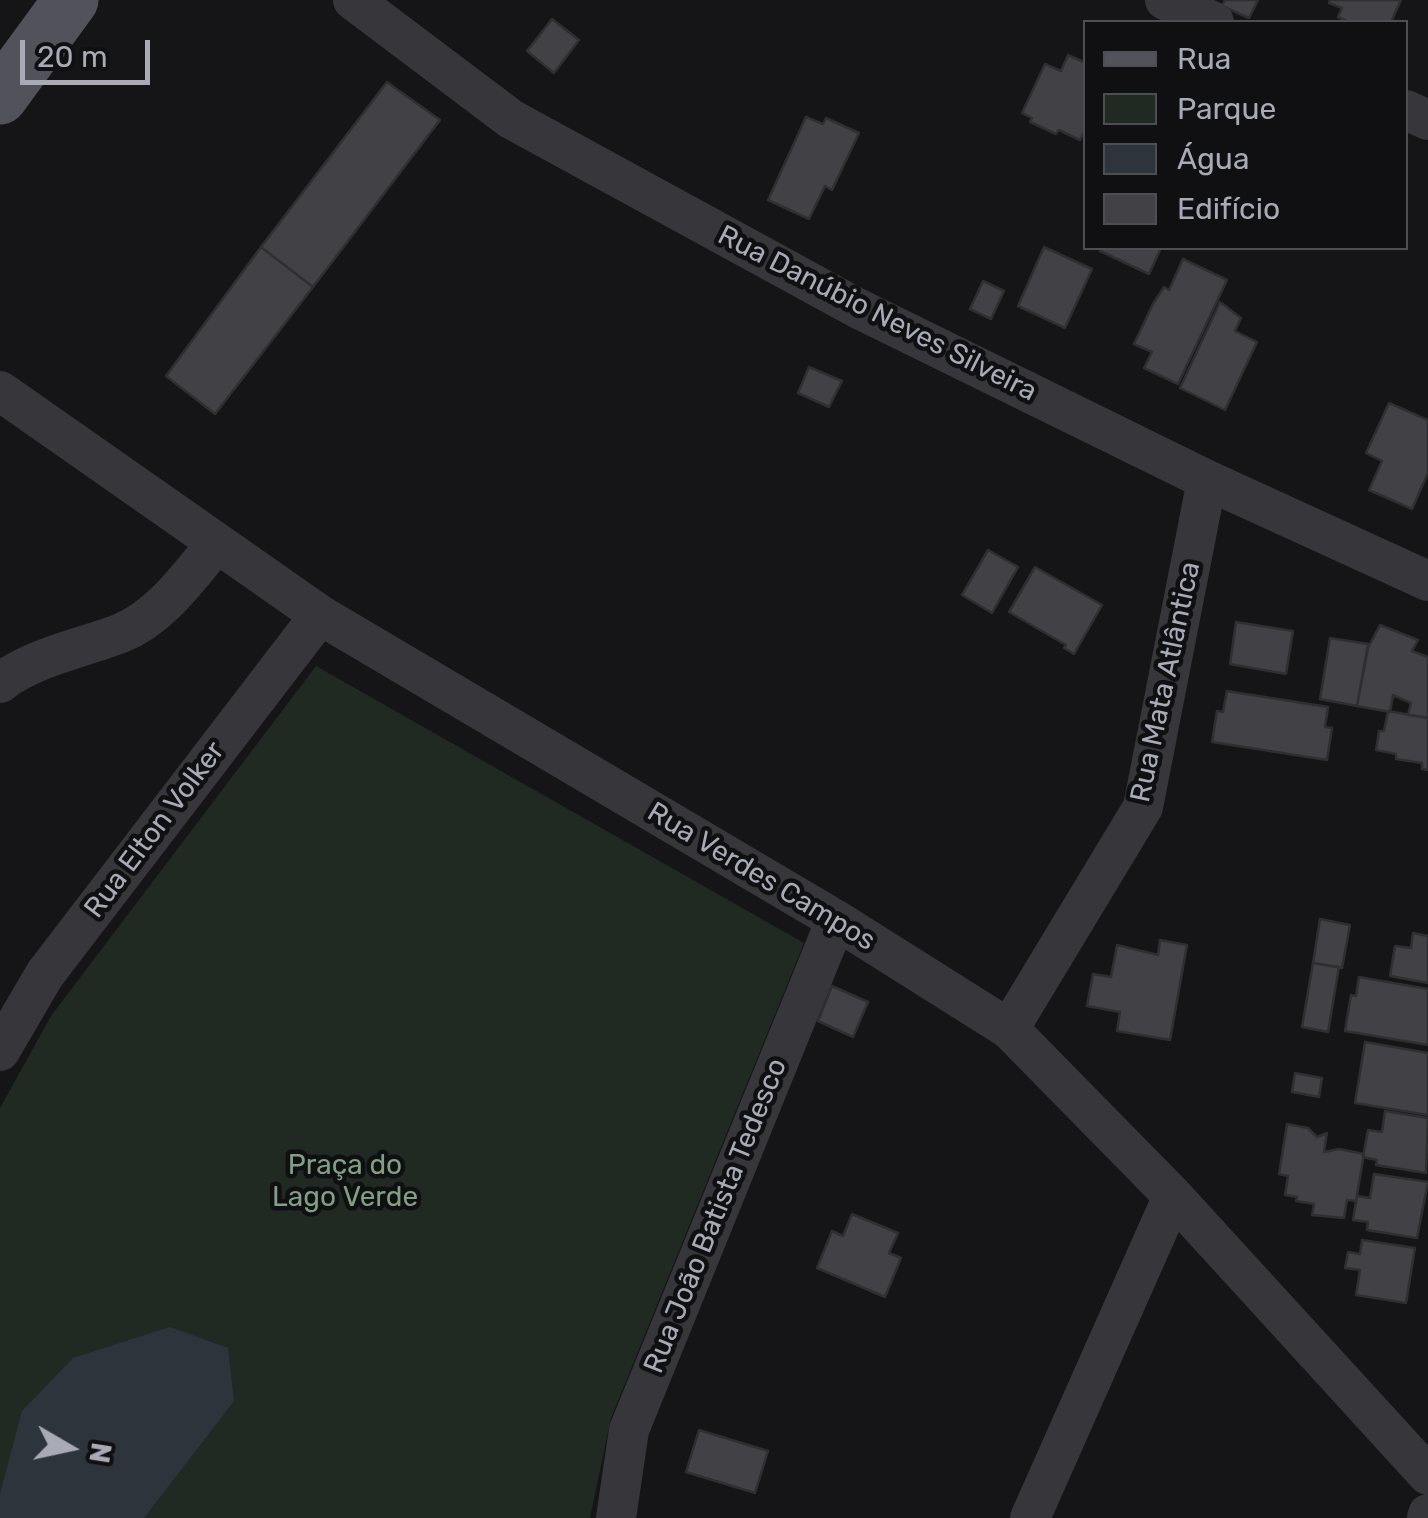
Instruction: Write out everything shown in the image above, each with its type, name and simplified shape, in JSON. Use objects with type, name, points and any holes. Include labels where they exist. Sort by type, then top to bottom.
[{"type":"main road","points":[[0,96],[71,0]]},
{"type":"street","name":"Rua Danúbio Neves Silveira","points":[[352,0],[511,120],[857,308],[1208,480],[1428,581]]},
{"type":"street","points":[[1165,0],[1210,20]]},
{"type":"street","name":"Rua Verdes Campos","points":[[0,391],[320,615],[836,920],[1009,1029],[1173,1196],[1428,1475]]},
{"type":"street","name":"Rua Mata Atlântica","points":[[1009,1029],[1143,807],[1208,480]]},
{"type":"street","points":[[0,683],[52,658],[124,632],[150,616],[216,544]]},
{"type":"street","name":"Rua Elton Volker","points":[[0,1051],[45,974],[320,615]]},
{"type":"street","name":"Rua João Batista Tedesco","points":[[616,1518],[629,1430],[836,920]]},
{"type":"street","points":[[1030,1518],[1173,1196]]},
{"type":"green space","name":"Praça do Lago Verde","points":[[316,666],[804,943],[611,1418],[590,1518],[0,1518],[0,1108],[51,1016]]},
{"type":"water","points":[[170,1327],[228,1348],[234,1401],[144,1518],[0,1518],[0,1494],[22,1411],[73,1358]]},
{"type":"building","points":[[1225,0],[1258,0],[1249,18],[1222,6]]},
{"type":"building","points":[[1401,0],[1392,20],[1345,20],[1338,17],[1342,8],[1329,3]]},
{"type":"building","points":[[552,19],[579,40],[554,73],[527,51]]},
{"type":"building","points":[[1068,55],[1083,62],[1080,140],[1030,122],[1032,118],[1022,113],[1045,64],[1061,71]]},
{"type":"building","points":[[387,82],[440,120],[313,287],[261,247]]},
{"type":"building","points":[[806,117],[823,124],[826,118],[859,133],[832,190],[825,186],[809,219],[768,200]]},
{"type":"building","points":[[261,247],[313,287],[215,414],[166,376]]},
{"type":"building","points":[[1044,247],[1092,269],[1065,328],[1018,306]]},
{"type":"building","points":[[1101,250],[1160,250],[1149,274]]},
{"type":"building","points":[[1183,259],[1227,280],[1178,384],[1144,368],[1152,352],[1134,344],[1153,304],[1164,287],[1169,290]]},
{"type":"building","points":[[983,281],[1004,291],[991,319],[970,309]]},
{"type":"building","points":[[1220,302],[1241,318],[1235,331],[1257,342],[1225,410],[1180,388]]},
{"type":"building","points":[[809,367],[842,381],[829,407],[798,393]]},
{"type":"building","points":[[1389,403],[1428,420],[1428,473],[1412,509],[1369,490],[1382,461],[1366,453]]},
{"type":"building","points":[[988,550],[1018,567],[992,613],[962,595]]},
{"type":"building","points":[[1035,567],[1102,605],[1074,654],[1064,648],[1066,645],[1009,612]]},
{"type":"building","points":[[1236,622],[1293,631],[1286,674],[1230,664]]},
{"type":"building","points":[[1380,625],[1418,640],[1412,651],[1428,657],[1428,718],[1408,715],[1411,703],[1393,695],[1390,712],[1357,706],[1368,648]]},
{"type":"building","points":[[1330,638],[1368,644],[1357,706],[1320,699]]},
{"type":"building","points":[[1227,691],[1328,707],[1325,727],[1332,728],[1327,760],[1212,742],[1217,711],[1223,712]]},
{"type":"building","points":[[1388,711],[1428,718],[1428,770],[1422,769],[1422,763],[1396,759],[1396,754],[1376,750]]},
{"type":"building","points":[[1320,919],[1350,925],[1342,968],[1313,963]]},
{"type":"building","points":[[1413,933],[1428,936],[1428,983],[1390,976],[1395,946],[1411,948]]},
{"type":"building","points":[[1160,940],[1187,945],[1170,1040],[1117,1031],[1120,1012],[1087,1006],[1093,974],[1111,977],[1117,945],[1158,955]]},
{"type":"building","points":[[1313,963],[1339,967],[1328,1032],[1302,1027]]},
{"type":"building","points":[[1359,977],[1428,989],[1428,1045],[1345,1031],[1351,995],[1356,996]]},
{"type":"building","points":[[832,986],[868,1002],[853,1037],[818,1021]]},
{"type":"building","points":[[1365,1042],[1428,1053],[1428,1115],[1355,1103]]},
{"type":"building","points":[[1295,1073],[1322,1078],[1319,1097],[1292,1092]]},
{"type":"building","points":[[1385,1111],[1428,1118],[1426,1173],[1376,1165],[1377,1160],[1363,1157],[1368,1130],[1382,1132]]},
{"type":"building","points":[[1287,1124],[1308,1128],[1317,1137],[1327,1133],[1324,1152],[1339,1149],[1364,1154],[1356,1201],[1347,1200],[1344,1218],[1312,1215],[1314,1204],[1285,1195],[1288,1176],[1279,1174]]},
{"type":"building","points":[[1374,1174],[1428,1182],[1417,1238],[1367,1230],[1368,1222],[1353,1220],[1357,1196],[1370,1198]]},
{"type":"building","points":[[852,1214],[898,1233],[889,1253],[901,1258],[885,1297],[817,1268],[832,1231],[843,1236]]},
{"type":"building","points":[[1362,1240],[1415,1248],[1406,1303],[1356,1295],[1360,1270],[1345,1268],[1348,1252],[1360,1254]]},
{"type":"building","points":[[699,1430],[768,1451],[755,1493],[686,1472]]}]
